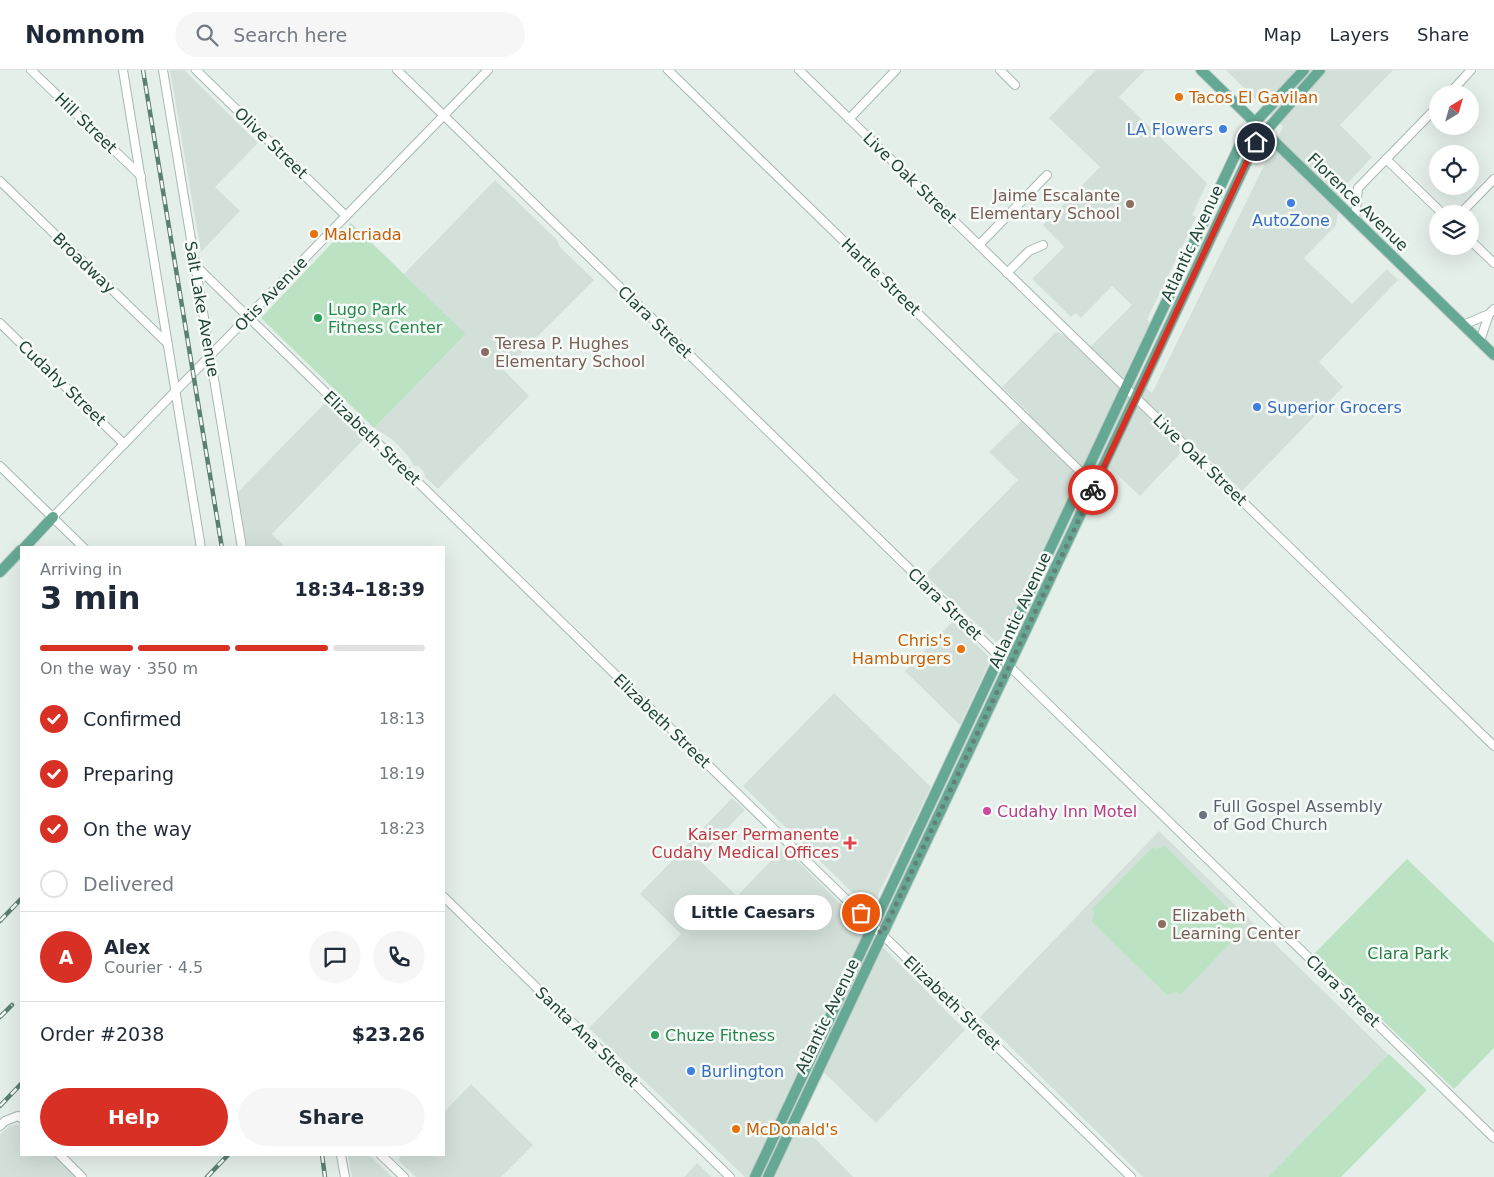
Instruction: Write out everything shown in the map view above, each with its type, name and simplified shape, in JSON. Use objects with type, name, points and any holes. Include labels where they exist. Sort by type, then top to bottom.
[{"type":"main road","name":"Florence Avenue","points":[[1201,70],[1494,355]]},
{"type":"main road","name":"Atlantic Avenue","points":[[755,1177],[1246,132],[1304,70]]},
{"type":"main road","name":"Atlantic Avenue","points":[[768,1177],[816,1073],[855,996],[882,934],[1010,667],[1256,142],[1320,70]]},
{"type":"main road","points":[[26,546],[53,517]]},
{"type":"main road","points":[[0,572],[20,552]]},
{"type":"street","name":"Hill Street","points":[[31,70],[141,176]]},
{"type":"street","points":[[123,70],[201,546]]},
{"type":"street","name":"Salt Lake Avenue","points":[[163,70],[242,546]]},
{"type":"street","name":"Olive Street","points":[[196,70],[346,216]]},
{"type":"street","name":"Clara Street","points":[[397,70],[1494,1138]]},
{"type":"street","name":"Otis Avenue","points":[[53,517],[488,70]]},
{"type":"street","name":"Hartle Street","points":[[668,70],[1085,476],[1096,481]]},
{"type":"street","name":"Live Oak Street","points":[[799,70],[1494,746]]},
{"type":"street","points":[[849,119],[896,70]]},
{"type":"street","points":[[1000,70],[1015,85]]},
{"type":"street","points":[[1457,85],[1471,70]]},
{"type":"street","points":[[1355,220],[1358,188],[1429,115]]},
{"type":"street","points":[[1386,159],[1434,205]]},
{"type":"street","points":[[979,245],[1047,175]]},
{"type":"street","points":[[1469,205],[1494,179]]},
{"type":"street","name":"Broadway","points":[[0,181],[168,344]]},
{"type":"street","points":[[1007,273],[1029,251],[1043,245]]},
{"type":"street","points":[[1479,249],[1494,263]]},
{"type":"street","name":"Elizabeth Street","points":[[194,264],[1131,1177]]},
{"type":"street","points":[[1463,325],[1492,312]]},
{"type":"street","points":[[1480,341],[1492,312]]},
{"type":"street","name":"Cudahy Street","points":[[0,323],[124,444]]},
{"type":"street","points":[[0,466],[82,546]]},
{"type":"street","name":"Santa Ana Street","points":[[445,898],[730,1177]]},
{"type":"street","points":[[0,1126],[5,1121],[18,1116],[20,1117]]},
{"type":"street","points":[[61,1156],[82,1177]]},
{"type":"street","points":[[342,1156],[345,1177]]},
{"type":"street","points":[[382,1156],[404,1177]]},
{"type":"shaded area","points":[[170,70],[184,70],[258,143],[215,187],[240,211],[201,252]]},
{"type":"shaded area","points":[[1096,70],[1145,70],[1119,97],[1207,183],[1192,215],[1196,217],[1147,320],[1151,323],[1127,370],[1152,393],[1283,127],[1226,70],[1393,70],[1340,125],[1372,157],[1347,184],[1343,185],[1336,225],[1304,258],[1352,304],[1387,269],[1398,280],[1319,362],[1343,387],[1242,491],[1191,442],[1140,496],[1091,450],[1001,639],[996,642],[925,575],[1018,480],[989,452],[1029,413],[1002,387],[1056,332],[1091,346],[1132,305],[1112,286],[1081,318],[1076,313],[1071,317],[1032,279],[1064,247],[1043,225],[1100,167],[1049,118]]},
{"type":"shaded area","name":"Teresa P. Hughes Elementary School","points":[[495,180],[557,240],[560,247],[594,280],[504,370],[529,396],[438,489],[425,477],[424,472],[418,466],[414,466],[408,456],[393,440],[374,428],[466,334],[404,274]]},
{"type":"shaded area","points":[[326,402],[365,438],[272,534],[284,546],[247,546],[237,493]]},
{"type":"shaded area","points":[[953,621],[991,659],[960,725],[905,671]]},
{"type":"shaded area","points":[[834,693],[931,787],[875,901],[870,904],[862,902],[743,786]]},
{"type":"shaded area","points":[[732,798],[745,810],[698,858],[700,861],[737,896],[784,847],[965,1030],[876,1123],[806,1055],[782,1105],[853,1177],[745,1177],[589,1028],[681,934],[640,894]]},
{"type":"shaded area","name":"Elizabeth Learning Center","points":[[1159,831],[1389,1055],[1268,1177],[1143,1177],[980,1017]]},
{"type":"shaded area","points":[[471,1084],[533,1145],[501,1177],[416,1177],[398,1160],[401,1156],[445,1156],[445,1111]]},
{"type":"shaded area","points":[[20,1124],[20,1156],[55,1156],[77,1177],[0,1177],[0,1135],[9,1126]]},
{"type":"shaded area","points":[[348,1156],[370,1156],[392,1177],[352,1177]]},
{"type":"shaded area","points":[[697,1163],[711,1177],[684,1177]]},
{"type":"green space","points":[[351,223],[466,334],[374,428],[261,318]]},
{"type":"green space","points":[[1165,846],[1240,920],[1238,922],[1242,926],[1241,932],[1180,995],[1177,992],[1167,995],[1092,922],[1094,912],[1092,909],[1153,847],[1156,849]]},
{"type":"green space","name":"Clara Park","points":[[1407,859],[1494,943],[1494,1048],[1454,1089],[1314,954]]},
{"type":"green space","points":[[1389,1054],[1427,1090],[1341,1177],[1268,1177]]},
{"type":"railway","points":[[143,70],[222,546]]},
{"type":"railway","points":[[0,921],[20,900]]},
{"type":"railway","points":[[0,1017],[12,1005]]},
{"type":"railway","points":[[0,1106],[20,1085]]},
{"type":"railway","points":[[207,1177],[227,1156]]},
{"type":"railway","points":[[322,1156],[325,1177]]},
{"type":"way so far","points":[[861,913],[882,934],[1093,490]]},
{"type":"place","name":"Tacos El Gavilan","points":[[1179,97]]},
{"type":"place","name":"LA Flowers","points":[[1223,129]]},
{"type":"place","name":"AutoZone","points":[[1291,203]]},
{"type":"place","name":"Jaime Escalante Elementary School","points":[[1130,204]]},
{"type":"place","name":"Malcriada","points":[[314,234]]},
{"type":"place","name":"Lugo Park Fitness Center","points":[[318,318]]},
{"type":"place","name":"Teresa P. Hughes Elementary School","points":[[485,352]]},
{"type":"place","name":"Superior Grocers","points":[[1257,407]]},
{"type":"place","name":"Chris's Hamburgers","points":[[961,649]]},
{"type":"place","name":"Cudahy Inn Motel","points":[[987,811]]},
{"type":"place","name":"Full Gospel Assembly of God Church","points":[[1203,815]]},
{"type":"place","name":"Kaiser Permanente Cudahy Medical Offices","points":[[850,843]]},
{"type":"place","name":"Little Caesars","points":[[861,913]]},
{"type":"place","name":"Elizabeth Learning Center","points":[[1162,924]]},
{"type":"place","name":"Chuze Fitness","points":[[655,1035]]},
{"type":"place","name":"Burlington","points":[[691,1071]]},
{"type":"place","name":"McDonald's","points":[[736,1129]]},
{"type":"route","points":[[1093,490],[1256,142]]}]
